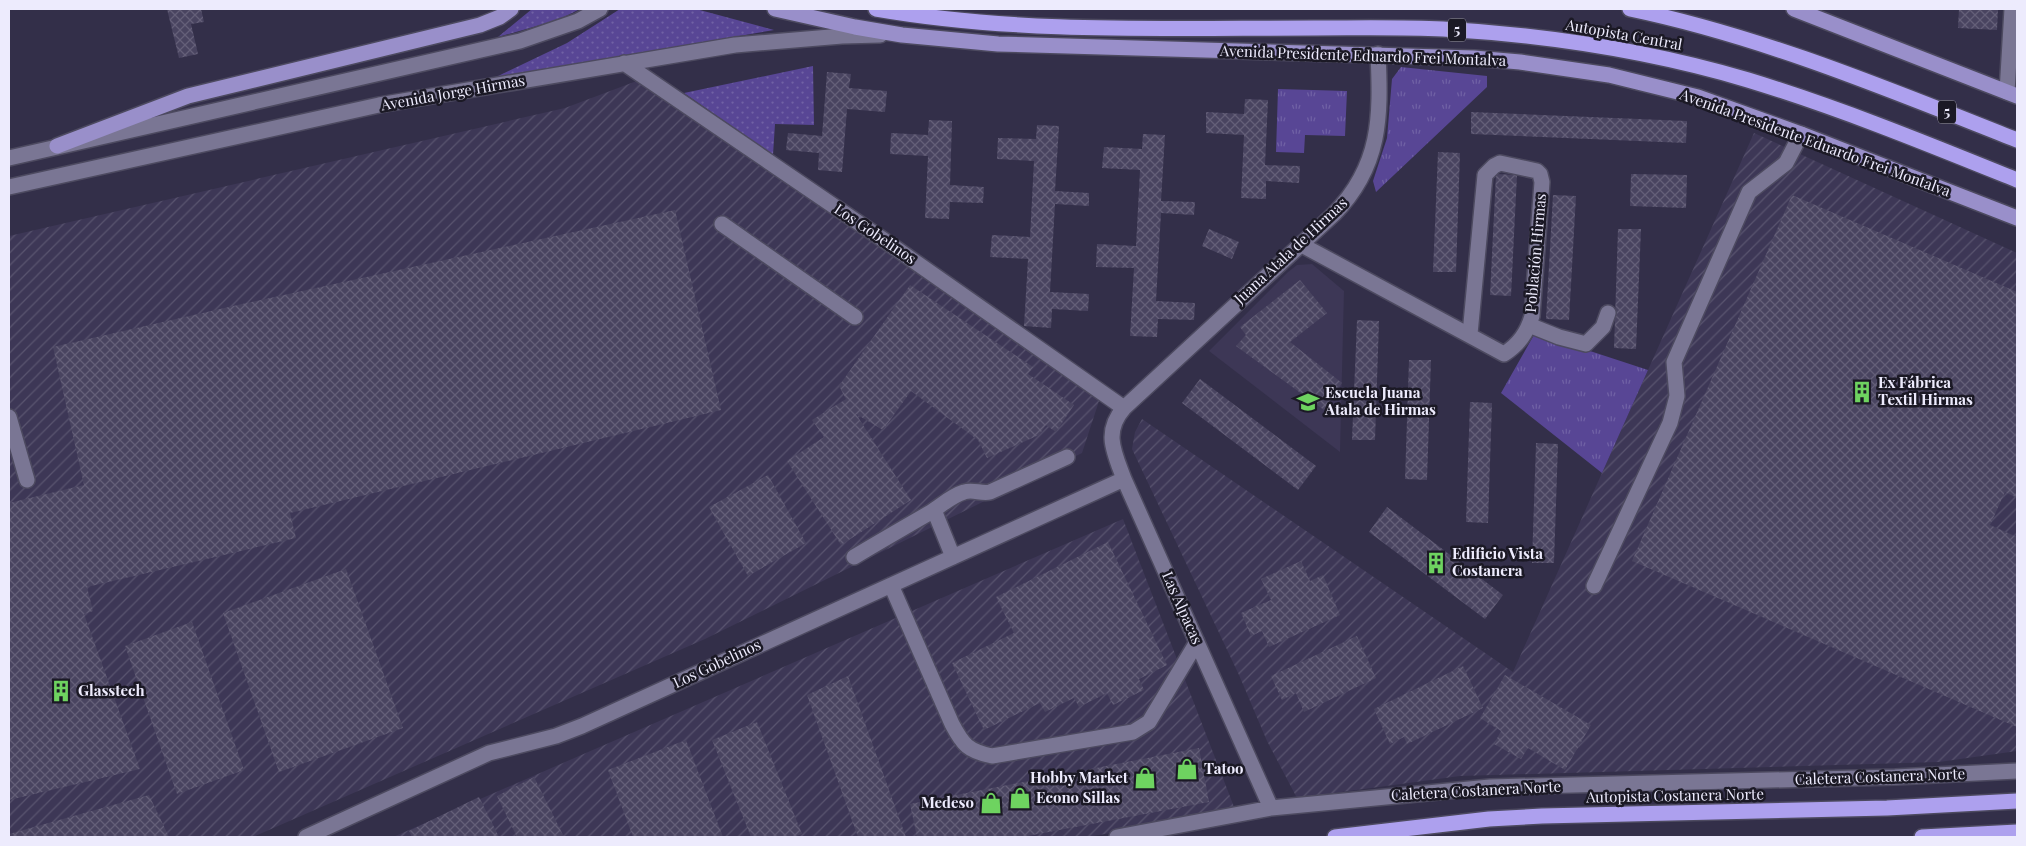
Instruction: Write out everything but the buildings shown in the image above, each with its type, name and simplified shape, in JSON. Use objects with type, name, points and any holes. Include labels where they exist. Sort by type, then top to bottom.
[{"type":"highway","name":"Autopista Central","points":[[876,9],[952,19],[1057,27],[1443,29],[1578,43],[1662,58],[1748,80],[1813,101],[2017,180]]},
{"type":"highway","name":"Autopista Central","points":[[1630,9],[1697,24],[1794,54],[2017,140]]},
{"type":"highway","name":"Autopista Costanera Norte","points":[[1335,837],[1489,819],[1542,816],[1887,808],[2017,801]]},
{"type":"highway","points":[[1922,837],[2017,832]]},
{"type":"main road","points":[[57,146],[188,96],[480,25],[500,17],[511,9]]},
{"type":"main road","name":"Avenida Presidente Eduardo Frei Montalva","points":[[775,9],[845,25],[902,35],[956,41],[1039,46],[1378,54],[1511,61],[1610,75],[1698,97],[1801,134],[2017,218]]},
{"type":"main road","points":[[1794,9],[2012,94]]},
{"type":"street","points":[[9,158],[520,41],[578,21],[600,9]]},
{"type":"street","points":[[2012,9],[2012,94]]},
{"type":"street","name":"Avenida Jorge Hirmas","points":[[9,187],[379,106],[624,63],[766,42],[842,36],[902,35]]},
{"type":"street","name":"Juana Atala de Hirmas","points":[[1124,408],[1345,203],[1358,184],[1369,162],[1378,129],[1380,107],[1378,54]]},
{"type":"street","name":"Los Gobelinos","points":[[624,63],[891,245],[1124,408]]},
{"type":"street","points":[[1594,586],[1670,423],[1677,396],[1674,362],[1749,192],[1786,163],[1801,134]]},
{"type":"street","name":"Población Hirmas","points":[[1300,244],[1504,354],[1519,342],[1532,316],[1542,178],[1533,169],[1500,163],[1489,170],[1484,182],[1470,334]]},
{"type":"street","points":[[722,224],[855,317]]},
{"type":"street","points":[[1529,325],[1559,337],[1586,344],[1603,328],[1608,313]]},
{"type":"street","name":"Las Alpacas","points":[[1124,408],[1114,422],[1111,438],[1114,453],[1271,808]]},
{"type":"street","points":[[9,417],[27,480]]},
{"type":"street","points":[[854,558],[934,510],[951,497],[966,491],[976,491],[983,494],[990,492],[1066,457]]},
{"type":"street","name":"Los Gobelinos","points":[[306,837],[489,753],[556,736],[582,726],[1124,478]]},
{"type":"street","points":[[934,510],[953,557]]},
{"type":"street","points":[[891,585],[952,724],[961,740],[976,752],[992,756],[1133,732],[1149,722],[1197,642]]},
{"type":"street","name":"Caletera Costanera Norte","points":[[1118,837],[1271,808],[1490,787],[1895,777],[2017,770]]},
{"type":"shaded area","points":[[642,79],[1100,398],[1082,453],[705,639],[253,837],[9,837],[9,236],[565,108]]},
{"type":"shaded area","points":[[1754,133],[2017,253],[2017,751],[1939,762],[1460,776],[1297,798],[1267,741],[1239,675],[1132,449],[1135,432],[1142,419],[1513,672]]},
{"type":"shaded area","name":"Escuela Juana Atala de Hirmas","points":[[1312,264],[1344,291],[1340,452],[1209,351],[1288,272],[1297,265]]},
{"type":"shaded area","points":[[1123,519],[1236,812],[1087,837],[393,837]]},
{"type":"green space","points":[[532,9],[580,9],[558,20],[498,37]]},
{"type":"green space","points":[[620,9],[696,9],[774,30],[494,78],[567,43]]},
{"type":"green space","points":[[813,66],[814,125],[775,124],[773,155],[684,93]]},
{"type":"green space","points":[[1401,67],[1487,76],[1487,87],[1376,192],[1373,181],[1387,138],[1392,79]]},
{"type":"green space","points":[[1278,89],[1347,91],[1345,136],[1305,135],[1304,153],[1276,152]]},
{"type":"green space","points":[[1535,333],[1648,370],[1602,473],[1501,393]]},
{"type":"place","name":"Ex Fábrica Textil Hirmas","points":[[1862,392]]},
{"type":"place","name":"Escuela Juana Atala de Hirmas","points":[[1308,402]]},
{"type":"place","name":"Edificio Vista Costanera","points":[[1436,563]]},
{"type":"place","name":"Glasstech","points":[[61,691]]},
{"type":"place","name":"Tatoo","points":[[1187,769]]},
{"type":"place","name":"Hobby Market","points":[[1145,778]]},
{"type":"place","name":"Econo Sillas","points":[[1020,798]]},
{"type":"place","name":"Medeso","points":[[991,803]]}]
